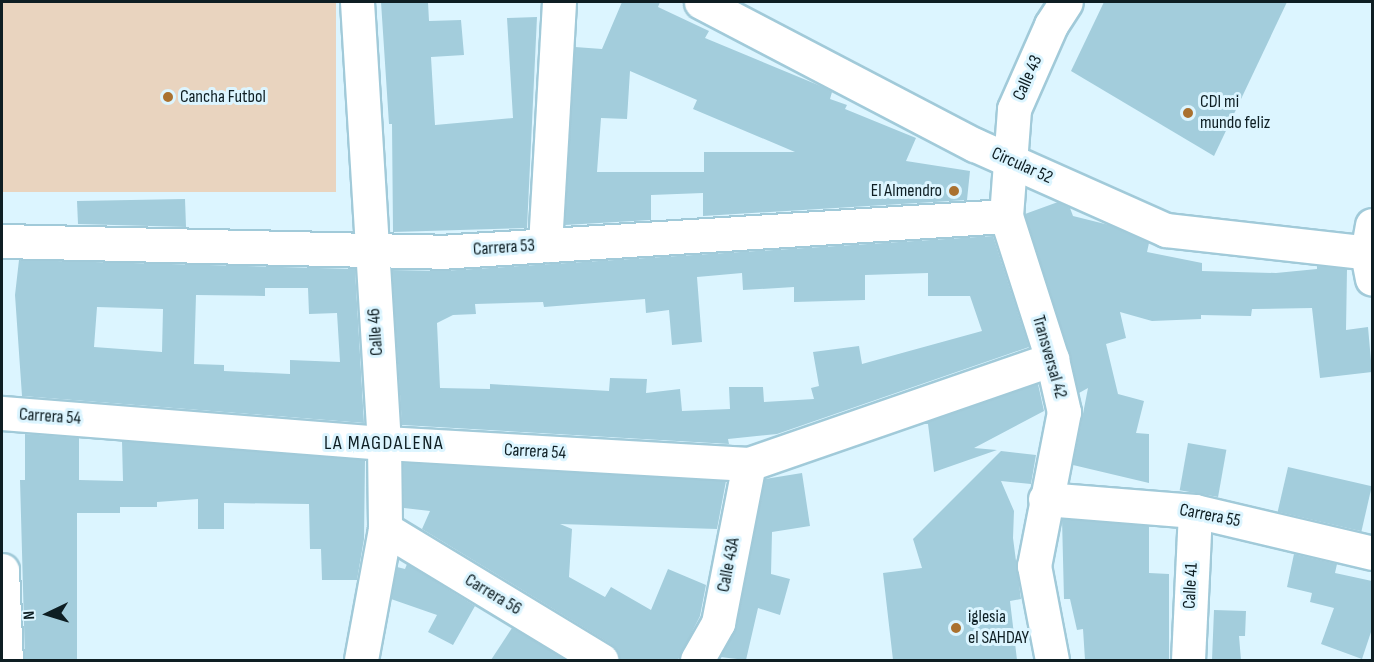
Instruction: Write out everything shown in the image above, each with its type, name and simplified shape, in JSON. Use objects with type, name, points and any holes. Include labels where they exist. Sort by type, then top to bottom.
[{"type":"street","name":"Calle 46","points":[[357,2],[370,251],[384,443],[385,529],[361,660]]},
{"type":"street","points":[[545,245],[560,2]]},
{"type":"street","name":"Circular 52","points":[[701,2],[1011,161],[1166,230],[1371,252]]},
{"type":"street","name":"Calle 43","points":[[1011,161],[1014,109],[1051,25],[1066,2]]},
{"type":"street","name":"Transversal 42","points":[[1011,161],[1006,216],[1052,359],[1064,412],[1045,499],[1034,566],[1052,660]]},
{"type":"street","name":"Carrera 53","points":[[2,241],[440,252],[1006,216]]},
{"type":"street","name":"Carrera 54","points":[[2,413],[384,443],[749,464],[1052,359]]},
{"type":"street","name":"Calle 43A","points":[[697,660],[718,623],[749,464]]},
{"type":"street","name":"Carrera 55","points":[[1045,499],[1195,511],[1372,553]]},
{"type":"street","name":"Calle 41","points":[[1188,660],[1195,511]]},
{"type":"street","name":"Carrera 56","points":[[385,529],[602,660]]},
{"type":"street","points":[[2,570],[6,660]]},
{"type":"shaded area","name":"Cancha Futbol","points":[[2,2],[336,2],[336,192],[2,192]]},
{"type":"building","points":[[381,2],[428,2],[429,21],[461,20],[464,55],[431,57],[435,125],[513,118],[507,18],[537,17],[527,228],[393,232],[392,124],[389,124]]},
{"type":"building","points":[[622,2],[660,2],[658,7],[709,31],[705,38],[823,87],[832,92],[830,99],[847,105],[845,109],[916,138],[906,161],[970,171],[967,200],[703,216],[703,193],[651,195],[651,220],[565,225],[575,47],[602,49]],"holes":[[[630,71],[697,100],[693,109],[795,152],[704,152],[704,172],[597,172],[601,118],[627,119]]]},
{"type":"building","name":"CDI mi mundo feliz","points":[[1104,2],[1287,2],[1214,156],[1071,71]]},
{"type":"building","points":[[185,199],[186,227],[78,224],[77,201]]},
{"type":"building","points":[[1058,202],[1070,208],[1073,216],[1109,225],[1149,243],[1147,252],[1202,263],[1202,271],[1276,273],[1317,269],[1317,266],[1347,269],[1346,330],[1368,327],[1372,372],[1320,378],[1312,308],[1252,309],[1251,316],[1201,315],[1201,319],[1152,321],[1120,312],[1126,338],[1106,344],[1118,394],[1144,401],[1136,433],[1149,434],[1149,483],[1073,465],[1088,388],[1079,393],[1025,214]]},
{"type":"building","points":[[993,236],[1029,347],[777,434],[728,439],[729,444],[402,425],[392,270],[441,271]],"holes":[[[742,273],[743,290],[794,287],[794,302],[865,300],[865,275],[928,273],[928,296],[970,296],[982,331],[862,364],[859,346],[813,352],[819,386],[811,388],[814,399],[764,402],[763,387],[729,387],[730,409],[682,411],[680,389],[646,393],[647,379],[610,378],[609,391],[490,384],[490,389],[440,388],[437,323],[453,315],[476,314],[475,304],[543,302],[544,307],[645,299],[646,313],[669,310],[672,345],[702,342],[697,277]]]},
{"type":"building","points":[[19,260],[355,269],[364,423],[22,396],[15,295]],"holes":[[[265,288],[308,288],[309,314],[337,313],[340,362],[290,360],[290,374],[224,371],[224,365],[194,364],[196,295],[265,296]],[[97,307],[163,309],[162,352],[94,347]]]},
{"type":"building","points":[[1038,384],[1044,411],[974,448],[997,450],[934,472],[928,424],[921,424]]},
{"type":"building","points":[[25,434],[79,438],[79,480],[123,481],[122,441],[365,460],[364,539],[357,580],[322,580],[321,549],[310,549],[309,504],[224,503],[224,529],[198,529],[198,499],[157,502],[157,507],[120,507],[120,513],[77,513],[77,660],[25,660],[20,480],[25,480]]},
{"type":"building","points":[[1188,443],[1226,450],[1218,497],[1180,490]]},
{"type":"building","points":[[1001,451],[1036,455],[1031,484],[1001,481],[1014,511],[1013,538],[1021,599],[1010,601],[1017,660],[893,660],[883,573],[922,568],[913,539]]},
{"type":"building","points":[[403,463],[726,481],[717,529],[560,524],[572,529],[569,577],[605,597],[611,587],[651,610],[668,569],[706,585],[700,616],[678,660],[620,660],[611,644],[422,529],[430,511],[404,508]]},
{"type":"building","points":[[1288,467],[1372,486],[1361,531],[1278,512]]},
{"type":"building","points":[[802,473],[810,526],[772,532],[771,574],[790,579],[780,615],[758,608],[746,660],[720,657],[736,627],[765,479]]},
{"type":"building","points":[[1062,519],[1149,526],[1149,573],[1169,574],[1169,660],[1085,660],[1083,629],[1077,630],[1070,599],[1064,599]]},
{"type":"building","points":[[1294,554],[1337,564],[1335,573],[1372,581],[1372,629],[1362,659],[1321,644],[1334,608],[1310,602],[1312,593],[1287,587]]},
{"type":"building","points":[[407,564],[475,606],[453,645],[428,632],[437,615],[391,599],[397,567],[405,569]]},
{"type":"building","points":[[1214,610],[1246,611],[1245,636],[1239,636],[1241,660],[1212,660]]},
{"type":"building","points":[[512,628],[566,660],[491,660]]},
{"type":"place","name":"Cancha Futbol","points":[[168,97]]},
{"type":"place","name":"CDI mi mundo feliz","points":[[1188,113]]},
{"type":"place","name":"El Almendro","points":[[954,191]]},
{"type":"place","name":"iglesia el SAHDAY","points":[[956,628]]},
{"type":"district","name":"LA MAGDALENA","points":[[384,443]]}]
